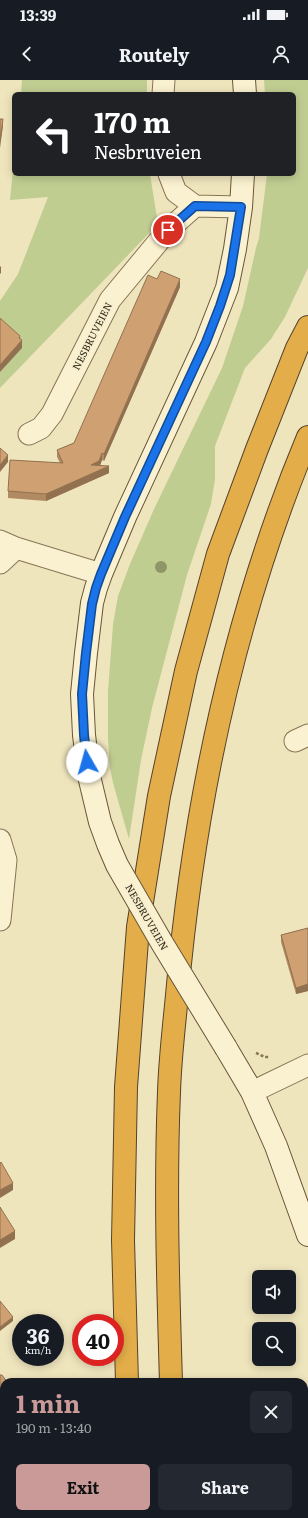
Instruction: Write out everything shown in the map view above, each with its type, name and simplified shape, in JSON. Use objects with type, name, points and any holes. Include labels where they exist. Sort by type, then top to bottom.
[{"type":"highway","points":[[127,1378],[123,1240],[126,1088],[138,927],[159,796],[186,671],[218,554],[263,435],[308,327]]},
{"type":"highway","points":[[171,1378],[167,1242],[169,1090],[183,929],[188,890],[201,806],[227,682],[260,566],[294,471],[308,437]]},
{"type":"street","points":[[163,92],[164,80]]},
{"type":"street","points":[[244,80],[245,92]]},
{"type":"street","points":[[170,176],[176,192],[195,206],[241,207]]},
{"type":"street","name":"NESBRUVEIEN","points":[[243,176],[241,207],[230,275],[220,306],[206,342],[125,517],[101,574],[92,604],[82,694],[84,735],[89,776],[100,822],[117,865],[162,944],[252,1092],[276,1146],[308,1235]]},
{"type":"street","name":"NESBRUVEIEN","points":[[29,434],[41,428],[52,414],[110,300],[168,230],[195,206]]},
{"type":"street","points":[[0,563],[8,544],[101,574]]},
{"type":"street","points":[[0,840],[6,860],[0,920]]},
{"type":"street","points":[[252,1092],[308,1065]]},
{"type":"path","points":[[254,1052],[265,1057],[273,1057]]},
{"type":"green space","points":[[22,80],[147,80],[147,92],[21,92]]},
{"type":"green space","points":[[264,80],[308,80],[308,268],[285,317],[271,339],[245,368],[215,446],[215,479],[211,504],[187,575],[152,708],[141,760],[129,839],[113,783],[110,768],[108,738],[108,691],[113,624],[118,596],[154,509],[222,368],[243,306],[259,238],[267,176],[296,176],[296,92],[265,92]]},
{"type":"green space","points":[[12,176],[150,176],[158,224],[0,388],[0,301],[18,274],[48,197],[10,200]]},
{"type":"building","points":[[0,119],[3,119],[0,141]]},
{"type":"building","points":[[161,271],[180,279],[104,454],[102,453],[99,461],[91,465],[109,466],[46,494],[8,491],[10,460],[63,463],[57,450],[74,443],[148,275],[157,279]]},
{"type":"building","points":[[0,318],[20,336],[19,338],[22,340],[0,365]]},
{"type":"building","points":[[0,448],[8,455],[0,465]]},
{"type":"building","points":[[308,928],[308,984],[296,988],[281,935]]},
{"type":"building","points":[[1,1162],[13,1183],[0,1190],[0,1163]]},
{"type":"building","points":[[0,1207],[15,1231],[0,1240]]},
{"type":"building","points":[[0,1301],[12,1318],[0,1327]]},
{"type":"route","points":[[87,762],[82,694],[92,604],[96,588],[125,517],[206,342],[227,288],[235,249],[241,207],[195,206],[168,230]]}]
